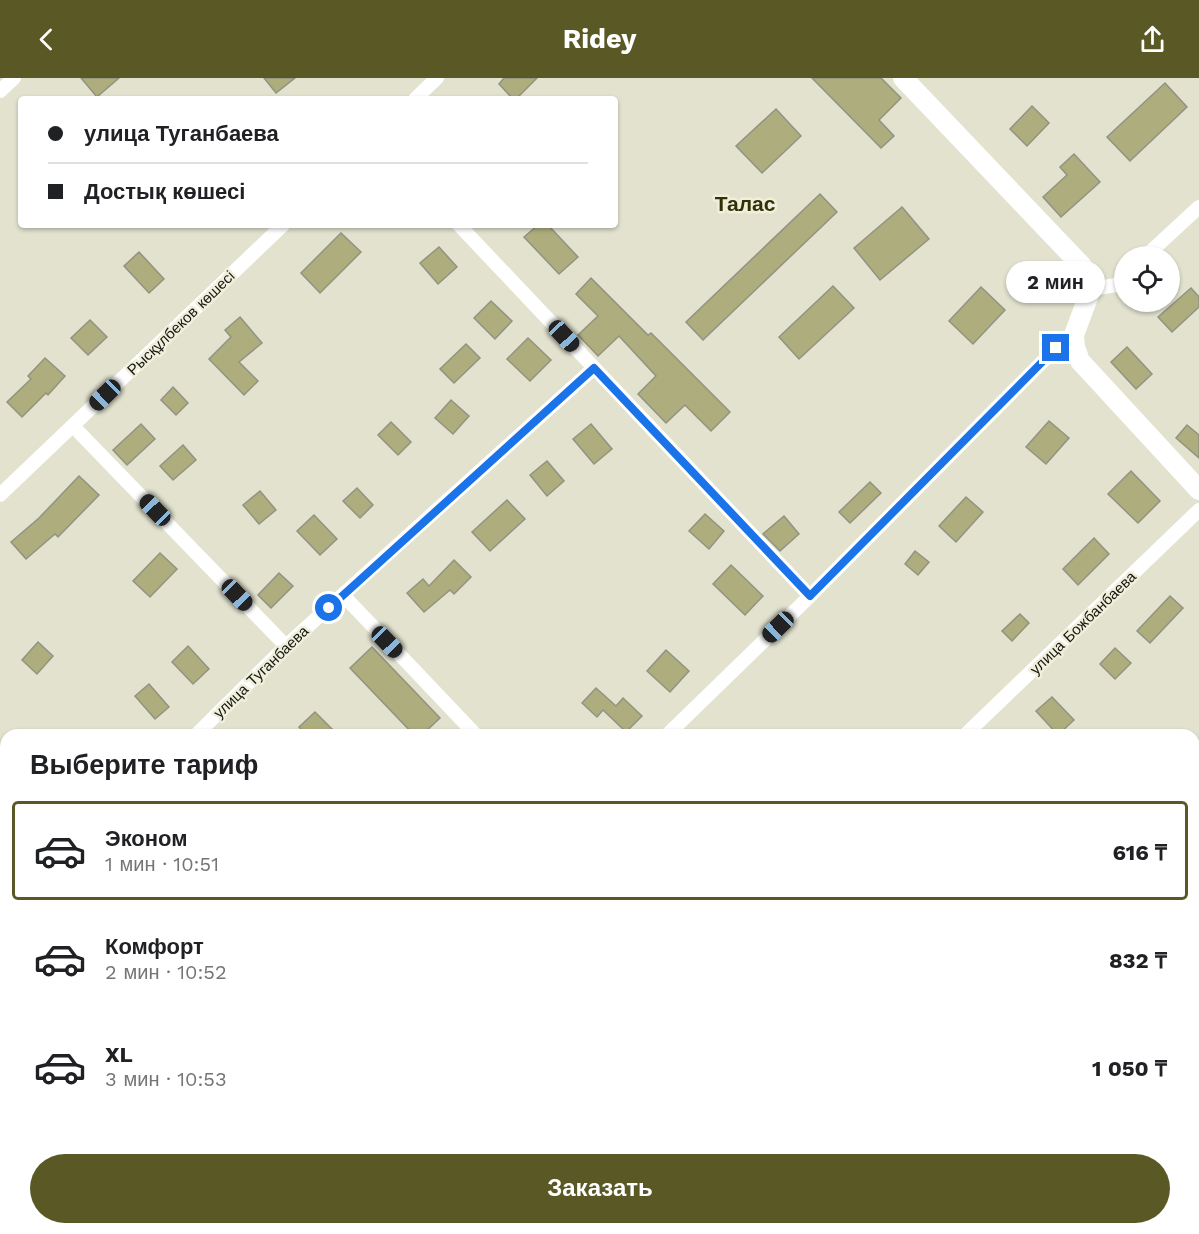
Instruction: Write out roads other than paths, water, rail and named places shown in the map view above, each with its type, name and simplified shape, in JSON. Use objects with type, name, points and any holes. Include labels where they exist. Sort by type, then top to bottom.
[{"type":"street","points":[[0,91],[14,78]]},
{"type":"street","points":[[418,96],[437,78]]},
{"type":"street","points":[[903,78],[1082,266],[1091,289],[1077,325],[1074,340],[1080,361],[1199,490]]},
{"type":"street","points":[[1157,246],[1199,207]]},
{"type":"street","name":"Рысқұлбеков көшесі","points":[[0,495],[280,228]]},
{"type":"street","points":[[462,228],[810,596]]},
{"type":"street","points":[[1091,289],[1114,285]]},
{"type":"street","points":[[673,729],[810,596],[1056,348],[1074,340]]},
{"type":"street","name":"улица Туганбаева","points":[[202,729],[286,646],[594,368]]},
{"type":"street","points":[[73,426],[286,646]]},
{"type":"street","name":"улица Божбанбаева","points":[[972,729],[1199,510]]},
{"type":"street","points":[[343,595],[470,729]]},
{"type":"district","name":"Талас","points":[[745,203]]}]
